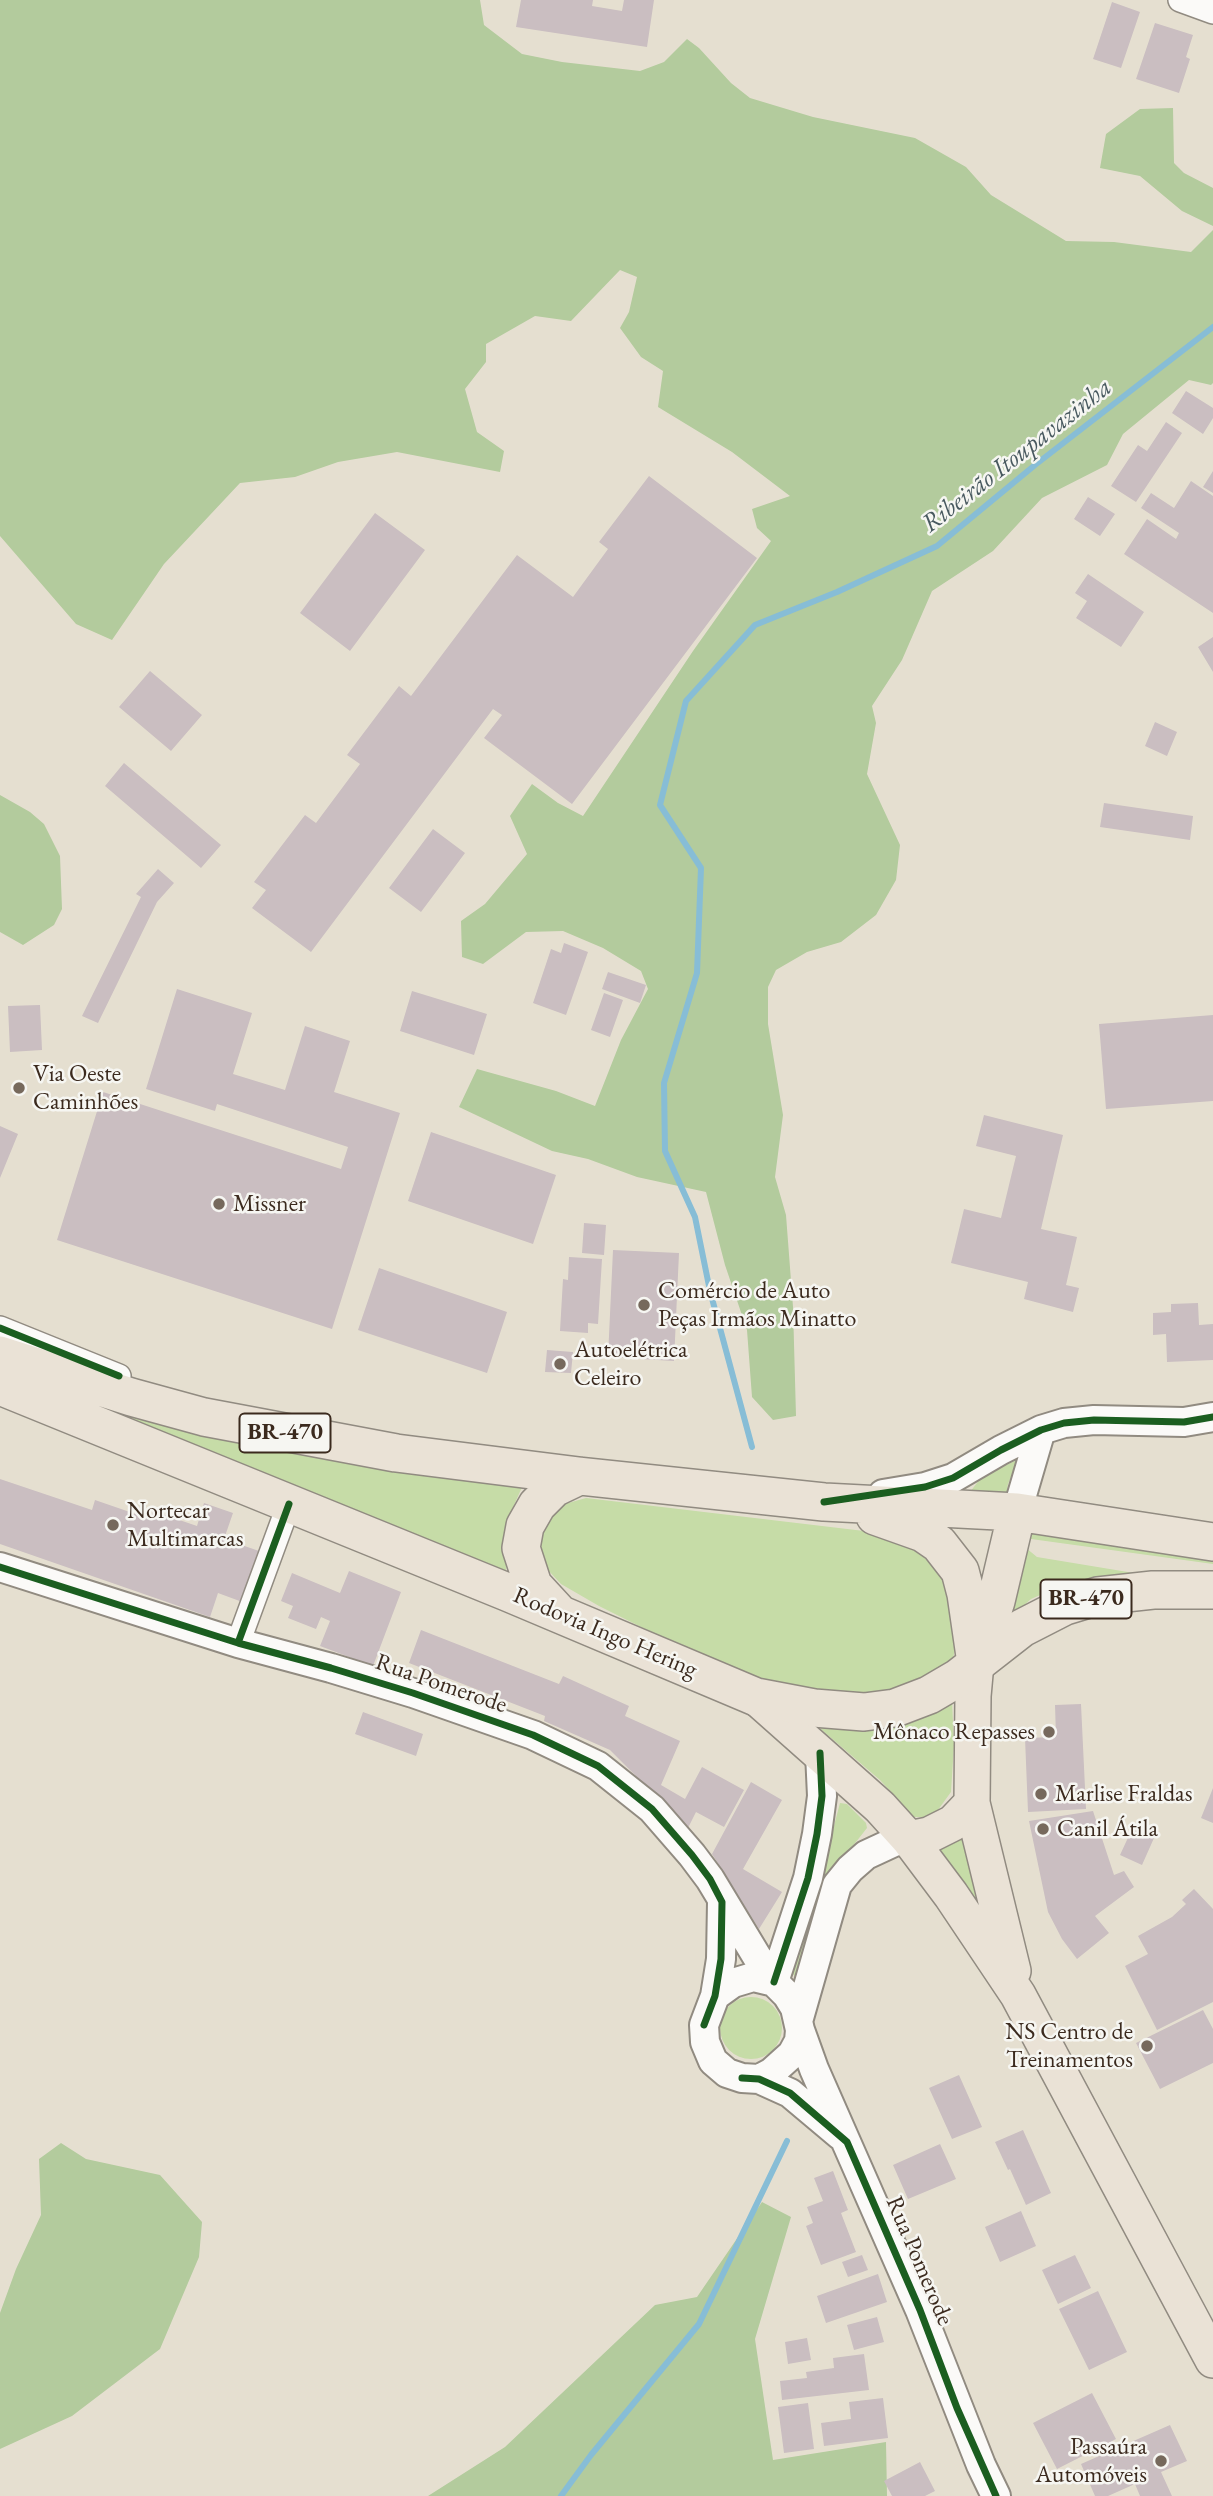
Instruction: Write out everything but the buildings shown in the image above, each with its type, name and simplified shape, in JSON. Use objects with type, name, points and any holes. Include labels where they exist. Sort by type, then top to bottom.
[{"type":"highway","name":"BR-470","points":[[0,1355],[204,1417],[396,1453],[824,1502],[1017,1512],[1213,1542]]},
{"type":"highway","name":"Rodovia Ingo Hering","points":[[0,1386],[757,1696],[827,1709],[864,1712],[895,1708],[929,1695],[958,1678],[1022,1628],[1065,1606],[1098,1596],[1153,1590],[1213,1590]]},
{"type":"highway","points":[[560,1614],[533,1585],[521,1548],[525,1526],[537,1505],[554,1488],[579,1476]]},
{"type":"highway","points":[[824,1502],[891,1521],[923,1533],[939,1544],[960,1571],[976,1663]]},
{"type":"highway","points":[[976,1663],[996,1601],[1017,1512]]},
{"type":"main road","points":[[976,1663],[972,1803],[1018,1995]]},
{"type":"main road","points":[[757,1696],[880,1807],[909,1839],[951,1895],[1018,1995],[1213,2360]]},
{"type":"main road","points":[[909,1839],[929,1835],[953,1822],[972,1803]]},
{"type":"street","points":[[1180,0],[1213,12]]},
{"type":"street","points":[[0,1328],[119,1376]]},
{"type":"street","points":[[824,1502],[925,1488],[953,1478],[1041,1430],[1064,1423],[1094,1420],[1184,1422],[1213,1417]]},
{"type":"street","points":[[1017,1512],[1041,1430]]},
{"type":"street","points":[[238,1643],[289,1504]]},
{"type":"street","name":"Rua Pomerode","points":[[0,1567],[238,1643],[425,1697],[533,1735],[598,1766],[652,1809],[704,1871],[773,1981]]},
{"type":"street","points":[[773,1981],[808,1878],[822,1796],[820,1753]]},
{"type":"street","points":[[722,1902],[721,1959],[715,1996],[704,2025],[705,2042],[713,2061],[727,2073],[758,2079],[772,2072],[792,2054],[799,2041],[799,2024],[837,1885],[866,1855],[894,1842],[909,1839]]},
{"type":"street","points":[[715,1996],[733,1983],[752,1977],[773,1981],[791,2001],[799,2024]]},
{"type":"street","name":"Rua Pomerode","points":[[799,2024],[814,2069],[920,2310],[976,2454],[996,2496]]},
{"type":"street","name":"Rua Pomerode","points":[[758,2079],[790,2093],[847,2142]]},
{"type":"green space","points":[[0,0],[480,0],[484,25],[522,54],[562,62],[640,71],[664,62],[687,39],[750,98],[813,117],[915,138],[966,167],[991,195],[1066,241],[1114,242],[1191,252],[1213,230],[1213,383],[1211,385],[1189,380],[1123,434],[1107,465],[1042,498],[993,551],[932,591],[902,660],[872,706],[876,723],[867,774],[900,845],[896,880],[876,915],[841,942],[807,952],[776,970],[768,987],[768,1024],[783,1115],[775,1177],[786,1215],[793,1307],[796,1416],[773,1420],[752,1397],[747,1330],[725,1265],[706,1192],[637,1177],[588,1159],[552,1151],[459,1107],[477,1069],[556,1091],[595,1106],[621,1040],[648,989],[641,971],[603,948],[563,931],[526,932],[483,964],[462,957],[461,921],[485,904],[527,854],[510,816],[532,784],[558,803],[583,816],[693,651],[771,541],[757,528],[752,509],[790,496],[732,452],[658,407],[663,371],[641,357],[620,328],[629,312],[637,277],[620,270],[571,321],[535,316],[486,344],[486,362],[465,389],[477,432],[504,451],[500,472],[397,452],[338,462],[295,477],[240,483],[164,564],[112,640],[76,624],[0,536]]},
{"type":"green space","points":[[1173,108],[1174,163],[1184,173],[1213,188],[1213,226],[1182,211],[1140,176],[1100,168],[1106,134],[1140,109]]},
{"type":"green space","points":[[0,795],[30,812],[44,824],[60,856],[62,909],[54,925],[23,945],[0,932]]},
{"type":"green space","points":[[0,1376],[522,1487],[508,1519],[506,1575]]},
{"type":"green space","points":[[1018,1459],[1006,1496],[970,1492],[980,1479]]},
{"type":"green space","points":[[586,1498],[881,1533],[921,1549],[950,1585],[957,1638],[953,1659],[937,1676],[912,1686],[844,1701],[755,1684],[599,1606],[561,1584],[547,1569],[537,1548],[540,1533],[551,1514],[561,1505]]},
{"type":"green space","points":[[1032,1529],[1213,1552],[1213,1564],[1031,1539]]},
{"type":"green space","points":[[1020,1543],[1037,1557],[1146,1575],[1091,1579],[1054,1589],[1031,1599],[1010,1618]]},
{"type":"green space","points":[[952,1700],[954,1745],[951,1792],[935,1814],[925,1817],[914,1817],[880,1780],[816,1725]]},
{"type":"green space","points":[[840,1803],[847,1804],[866,1823],[867,1828],[830,1875],[799,1984],[789,1967],[808,1924]]},
{"type":"green space","points":[[964,1824],[995,1944],[933,1846]]},
{"type":"green space","points":[[745,1997],[757,1997],[773,2006],[780,2016],[780,2040],[773,2050],[757,2059],[745,2059],[734,2054],[725,2045],[720,2034],[720,2022],[725,2011],[734,2002]]},
{"type":"green space","points":[[61,2143],[86,2159],[160,2175],[202,2222],[199,2257],[160,2349],[72,2416],[0,2449],[0,2313],[16,2269],[41,2215],[39,2159]]},
{"type":"green space","points":[[762,2202],[791,2217],[755,2339],[773,2460],[886,2442],[887,2496],[428,2496],[505,2447],[655,2305],[697,2297]]},
{"type":"waterway","name":"Ribeirão Itoupavazinha","points":[[752,1447],[710,1291],[695,1217],[665,1151],[664,1083],[697,973],[701,868],[660,805],[686,701],[755,625],[837,592],[937,546],[1035,465],[1213,327]]},
{"type":"waterway","name":"Ribeirão Itoupavazinha","points":[[561,2496],[591,2455],[699,2324],[787,2141]]},
{"type":"cycle path","points":[[0,1328],[119,1376]]},
{"type":"cycle path","points":[[824,1502],[925,1487],[953,1478],[1041,1430],[1064,1423],[1094,1420],[1184,1422],[1213,1417]]},
{"type":"cycle path","points":[[238,1643],[289,1504]]},
{"type":"cycle path","points":[[0,1567],[238,1643],[413,1693],[533,1735],[598,1766],[652,1809],[692,1855],[710,1879],[722,1902],[721,1959],[715,1996],[704,2025]]},
{"type":"cycle path","points":[[774,1982],[808,1878],[817,1834],[822,1796],[820,1753]]},
{"type":"cycle path","points":[[742,2078],[759,2079],[790,2093],[847,2142],[920,2310],[957,2408],[996,2496]]},
{"type":"place","name":"Via Oeste Caminhões","points":[[19,1088]]},
{"type":"place","name":"Missner","points":[[219,1204]]},
{"type":"place","name":"Comércio de Auto Peças Irmãos Minatto","points":[[644,1305]]},
{"type":"place","name":"Autoelétrica Celeiro","points":[[560,1364]]},
{"type":"place","name":"Nortecar Multimarcas","points":[[113,1525]]},
{"type":"place","name":"Mônaco Repasses","points":[[1049,1732]]},
{"type":"place","name":"Marlise Fraldas","points":[[1041,1794]]},
{"type":"place","name":"Canil Átila","points":[[1043,1829]]},
{"type":"place","name":"NS Centro de Treinamentos","points":[[1147,2046]]},
{"type":"place","name":"Passaúra Automóveis","points":[[1161,2461]]}]
